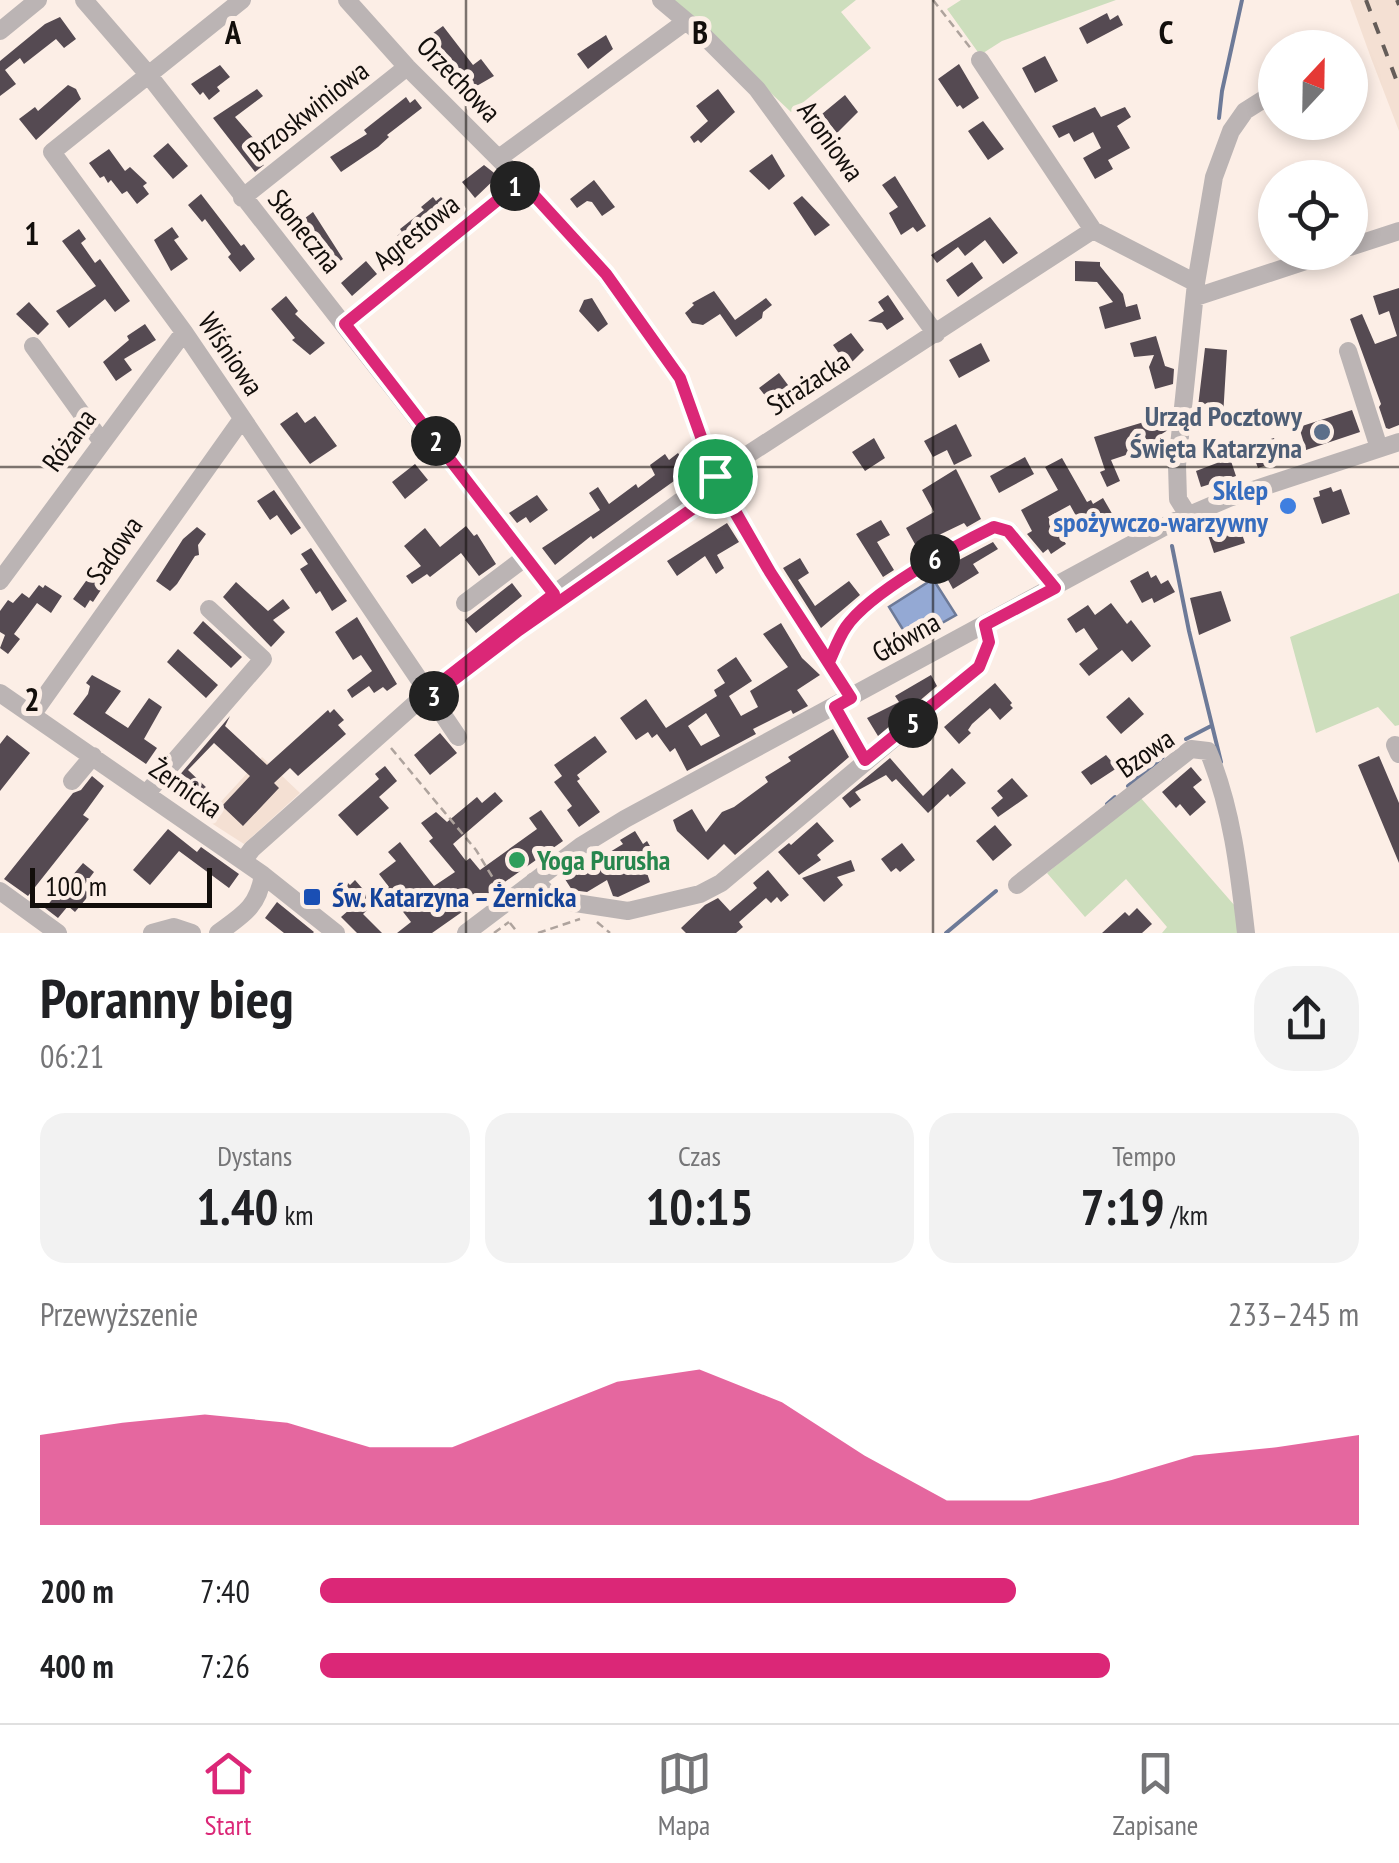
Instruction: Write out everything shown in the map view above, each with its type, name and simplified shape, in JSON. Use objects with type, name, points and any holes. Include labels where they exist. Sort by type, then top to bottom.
[{"type":"street","points":[[0,31],[38,0]]},
{"type":"street","name":"Słoneczna","points":[[84,0],[147,73],[554,594]]},
{"type":"street","points":[[147,73],[242,0]]},
{"type":"street","name":"Orzechowa","points":[[347,0],[606,274],[680,378],[715,476],[770,572],[829,662],[865,760]]},
{"type":"street","name":"Aroniowa","points":[[661,0],[758,88],[936,334]]},
{"type":"street","points":[[498,158],[685,22]]},
{"type":"street","points":[[980,60],[1093,230],[1196,290],[1268,270]]},
{"type":"street","name":"Brzoskwiniowa","points":[[242,198],[407,67]]},
{"type":"street","name":"Wiśniowa","points":[[147,73],[52,152],[184,332],[458,737]]},
{"type":"street","points":[[1188,515],[1178,499],[1176,465],[1196,290],[1214,177],[1245,111],[1258,103]]},
{"type":"street","name":"Agrestowa","points":[[345,324],[521,181]]},
{"type":"street","name":"Strażacka","points":[[242,861],[426,694],[554,594],[715,476],[1093,230]]},
{"type":"street","points":[[1368,241],[1399,231]]},
{"type":"street","name":"Różana","points":[[0,581],[184,332]]},
{"type":"street","points":[[33,346],[102,442]]},
{"type":"street","points":[[1348,351],[1379,448]]},
{"type":"street","name":"Sadowa","points":[[32,715],[242,418]]},
{"type":"street","name":"Główna","points":[[466,933],[581,846],[625,819],[1188,515],[1399,442]]},
{"type":"street","points":[[829,662],[846,626],[872,603],[917,570],[994,527],[1008,531],[1055,588]]},
{"type":"street","points":[[465,603],[526,557]]},
{"type":"street","points":[[146,794],[263,658],[208,610]]},
{"type":"street","points":[[534,881],[556,900],[607,910],[628,911],[700,894],[749,863],[865,760],[979,667],[989,642],[985,625]]},
{"type":"street","name":"Żernicka","points":[[2,698],[93,756],[263,875],[336,933]]},
{"type":"street","name":"Bzowa","points":[[1017,885],[1191,749],[1208,751],[1228,813],[1246,933]]},
{"type":"street","points":[[72,780],[93,756]]},
{"type":"street","points":[[218,933],[250,911],[263,875]]},
{"type":"street","points":[[0,891],[58,933]]},
{"type":"street","points":[[152,933],[174,926],[192,933]]},
{"type":"path","points":[[933,0],[980,60]]},
{"type":"path","points":[[384,740],[476,850],[503,894]]},
{"type":"path","points":[[538,933],[582,918],[601,924],[610,933]]},
{"type":"path","points":[[509,922],[518,933]]},
{"type":"shaded area","points":[[1350,0],[1399,0],[1399,131],[1368,50],[1368,30],[1361,30]]},
{"type":"shaded area","points":[[262,757],[300,793],[244,844],[205,819]]},
{"type":"green space","points":[[672,0],[856,0],[841,12],[871,48],[791,112]]},
{"type":"green space","points":[[961,0],[1116,0],[1002,41],[980,55],[947,9]]},
{"type":"green space","points":[[1399,593],[1399,725],[1395,726],[1378,707],[1316,733],[1290,637]]},
{"type":"green space","points":[[1140,797],[1235,906],[1240,933],[1162,933],[1167,927],[1126,879],[1085,917],[1047,873]]},
{"type":"water","points":[[933,579],[956,615],[910,641],[889,607]]},
{"type":"building","points":[[1107,13],[1110,20],[1118,15],[1123,25],[1087,44],[1079,28]]},
{"type":"building","points":[[60,17],[76,39],[64,48],[56,39],[24,64],[20,58],[5,70],[16,84],[0,96],[0,61],[45,24]]},
{"type":"building","points":[[443,26],[473,65],[481,59],[494,76],[468,91],[448,64],[445,66],[437,59],[425,39]]},
{"type":"building","points":[[606,35],[613,49],[588,69],[577,54]]},
{"type":"building","points":[[1045,56],[1058,81],[1035,93],[1022,68]]},
{"type":"building","points":[[959,64],[979,98],[963,109],[957,107],[938,79]]},
{"type":"building","points":[[220,65],[230,77],[209,100],[191,84]]},
{"type":"building","points":[[68,85],[76,89],[81,99],[36,140],[19,119],[35,107],[38,111]]},
{"type":"building","points":[[257,89],[263,96],[235,117],[268,155],[255,172],[213,118]]},
{"type":"building","points":[[718,89],[735,112],[701,143],[694,143],[690,137],[708,121],[696,106]]},
{"type":"building","points":[[845,95],[858,112],[837,133],[822,114]]},
{"type":"building","points":[[406,97],[410,103],[415,99],[422,108],[387,135],[378,147],[341,172],[330,157],[367,134],[364,130]]},
{"type":"building","points":[[1095,107],[1101,117],[1125,107],[1131,117],[1117,126],[1130,148],[1108,160],[1113,169],[1095,179],[1083,158],[1101,148],[1093,132],[1074,142],[1069,133],[1059,138],[1052,126]]},
{"type":"building","points":[[983,121],[1004,149],[988,160],[968,131]]},
{"type":"building","points":[[168,143],[188,166],[173,179],[153,156]]},
{"type":"building","points":[[109,149],[125,171],[130,167],[147,183],[143,186],[149,194],[137,204],[127,191],[122,194],[111,180],[108,183],[104,176],[100,178],[89,163]]},
{"type":"building","points":[[772,154],[785,176],[769,190],[749,171]]},
{"type":"building","points":[[484,165],[498,176],[475,198],[462,182]]},
{"type":"building","points":[[895,176],[926,226],[917,232],[913,227],[901,235],[889,213],[898,207],[882,185]]},
{"type":"building","points":[[594,180],[615,207],[602,216],[592,202],[577,208],[570,199]]},
{"type":"building","points":[[201,194],[255,259],[240,272],[205,219],[202,222],[188,205]]},
{"type":"building","points":[[802,196],[830,225],[815,236],[793,203]]},
{"type":"building","points":[[433,197],[436,201],[441,197],[452,210],[422,233],[426,239],[414,248],[411,243],[406,248],[397,236],[402,232],[400,229],[424,210],[421,207]]},
{"type":"building","points":[[313,212],[343,259],[331,268],[296,225]]},
{"type":"building","points":[[990,217],[1018,253],[1003,264],[985,240],[965,256],[958,247],[937,263],[931,255]]},
{"type":"building","points":[[172,227],[179,237],[174,240],[188,259],[171,271],[154,240]]},
{"type":"building","points":[[79,229],[86,239],[81,243],[95,263],[100,259],[130,301],[115,312],[105,299],[69,328],[56,311],[96,286],[62,241]]},
{"type":"building","points":[[366,261],[377,274],[352,296],[341,283]]},
{"type":"building","points":[[1075,261],[1100,262],[1123,294],[1126,307],[1137,304],[1141,319],[1105,329],[1099,307],[1113,302],[1097,282],[1075,281]]},
{"type":"building","points":[[972,262],[983,278],[958,297],[946,280]]},
{"type":"building","points":[[1399,288],[1399,425],[1389,429],[1350,319],[1362,314],[1375,344],[1397,336],[1389,311],[1379,315],[1373,296]]},
{"type":"building","points":[[714,291],[735,320],[766,298],[772,305],[762,318],[736,337],[720,314],[703,325],[692,323],[685,313],[692,303]]},
{"type":"building","points":[[888,295],[904,319],[887,330],[882,323],[868,321],[884,311],[878,302]]},
{"type":"building","points":[[286,296],[298,311],[295,314],[325,343],[310,355],[292,340],[295,338],[271,309]]},
{"type":"building","points":[[592,298],[608,324],[598,332],[579,311],[584,300]]},
{"type":"building","points":[[29,302],[49,324],[38,335],[16,314]]},
{"type":"building","points":[[145,324],[156,340],[124,359],[132,370],[116,381],[103,362],[129,340],[127,336]]},
{"type":"building","points":[[851,333],[864,350],[848,366],[833,345]]},
{"type":"building","points":[[1156,336],[1165,366],[1174,369],[1173,384],[1155,389],[1149,367],[1154,355],[1134,357],[1130,343]]},
{"type":"building","points":[[981,343],[990,361],[959,378],[949,360]]},
{"type":"building","points":[[1205,348],[1227,350],[1223,417],[1197,415]]},
{"type":"building","points":[[779,373],[797,397],[788,404],[781,394],[770,402],[759,388]]},
{"type":"building","name":"Urząd Pocztowy Święta Katarzyna","points":[[1352,410],[1360,432],[1306,450],[1299,427]]},
{"type":"building","points":[[297,412],[305,423],[315,416],[337,446],[310,464],[280,424]]},
{"type":"building","points":[[1164,416],[1168,430],[1160,435],[1162,443],[1111,460],[1120,481],[1107,487],[1100,472],[1105,470],[1094,437]]},
{"type":"building","points":[[956,424],[972,456],[954,465],[947,450],[933,457],[924,441]]},
{"type":"building","points":[[874,438],[885,458],[865,471],[852,452]]},
{"type":"building","points":[[1274,438],[1281,460],[1258,468],[1250,446]]},
{"type":"building","points":[[1224,440],[1236,476],[1201,487],[1196,471],[1217,463],[1211,444]]},
{"type":"building","points":[[678,453],[687,466],[678,472],[681,476],[555,565],[542,548],[600,510],[589,493],[598,487],[609,504],[655,475],[650,465],[665,454],[669,460]]},
{"type":"building","points":[[1025,457],[1034,474],[999,493],[990,476]]},
{"type":"building","points":[[1062,458],[1087,502],[1091,500],[1093,504],[1103,498],[1114,517],[1090,530],[1084,520],[1080,523],[1070,505],[1048,517],[1066,544],[1051,554],[1048,549],[1043,553],[1027,534],[1032,531],[1021,510],[1058,490],[1045,467]]},
{"type":"building","points":[[415,464],[428,480],[405,499],[392,482]]},
{"type":"building","points":[[956,469],[981,519],[916,546],[906,528],[934,512],[922,490]]},
{"type":"building","points":[[1331,487],[1333,492],[1341,489],[1350,514],[1322,524],[1313,498]]},
{"type":"building","points":[[274,490],[301,528],[291,535],[277,515],[270,520],[257,501]]},
{"type":"building","points":[[537,495],[548,510],[530,523],[526,517],[517,523],[509,513]]},
{"type":"building","points":[[1237,519],[1245,543],[1214,553],[1206,529]]},
{"type":"building","points":[[881,520],[890,535],[877,542],[894,570],[883,577],[856,534]]},
{"type":"building","points":[[727,523],[739,542],[717,555],[724,568],[716,574],[705,556],[677,576],[667,561]]},
{"type":"building","points":[[466,526],[474,536],[477,534],[496,564],[479,576],[461,553],[430,577],[427,574],[412,584],[406,576],[421,566],[404,546],[425,528],[440,547]]},
{"type":"building","points":[[197,527],[206,534],[198,545],[199,555],[170,591],[156,581],[183,539]]},
{"type":"building","points":[[993,542],[998,549],[973,564],[979,573],[953,589],[942,569]]},
{"type":"building","points":[[311,548],[347,601],[332,611],[300,569],[308,564],[301,554]]},
{"type":"building","points":[[109,549],[122,558],[85,608],[73,599]]},
{"type":"building","points":[[800,558],[809,573],[798,580],[815,606],[849,581],[860,595],[821,628],[783,568]]},
{"type":"building","points":[[1148,571],[1161,584],[1168,580],[1175,592],[1154,603],[1152,598],[1142,603],[1130,581]]},
{"type":"building","points":[[236,582],[268,611],[283,599],[290,608],[273,620],[285,632],[271,647],[223,597]]},
{"type":"building","points":[[512,583],[522,596],[476,633],[465,620]]},
{"type":"building","points":[[39,585],[62,596],[51,613],[37,603],[14,634],[20,639],[8,654],[0,648],[5,635],[0,632],[0,611],[8,600],[13,603],[22,593],[29,598]]},
{"type":"building","points":[[1221,591],[1231,621],[1199,635],[1190,598]]},
{"type":"building","points":[[1111,603],[1127,624],[1131,620],[1151,646],[1132,662],[1122,650],[1089,676],[1079,664],[1098,649],[1084,628],[1076,633],[1067,619],[1088,605],[1095,615]]},
{"type":"building","points":[[357,617],[397,684],[374,693],[369,686],[352,698],[347,690],[372,671],[361,655],[353,660],[335,632]]},
{"type":"building","points":[[203,621],[242,657],[231,668],[193,633]]},
{"type":"building","points":[[781,623],[802,658],[820,675],[797,690],[808,706],[753,729],[756,734],[687,771],[675,748],[670,752],[657,734],[652,738],[648,732],[636,740],[620,718],[646,699],[666,728],[717,696],[714,690],[725,683],[717,670],[736,657],[752,681],[729,696],[741,716],[758,707],[750,691],[788,667],[763,634]],"holes":[[[706,713],[720,736],[701,746],[688,726]]]},
{"type":"building","points":[[178,649],[218,685],[206,698],[167,662]]},
{"type":"building","points":[[92,675],[121,691],[105,713],[128,728],[149,698],[162,707],[144,739],[157,748],[146,764],[73,714],[88,694],[90,686],[86,683]]},
{"type":"building","points":[[931,675],[937,686],[878,736],[867,718],[899,702],[895,696]]},
{"type":"building","points":[[995,683],[1013,708],[1000,720],[990,708],[972,724],[968,730],[971,733],[959,744],[944,727]]},
{"type":"building","points":[[1129,697],[1144,714],[1121,734],[1106,717]]},
{"type":"building","points":[[334,709],[344,720],[338,725],[346,734],[298,776],[290,768],[274,783],[279,788],[243,826],[222,806],[250,776],[214,743],[188,770],[208,789],[196,807],[172,784],[230,716],[225,726],[267,765],[328,710],[330,713]]},
{"type":"building","points":[[833,729],[849,757],[735,855],[724,844],[708,860],[677,831],[673,820],[692,809],[706,832],[722,812],[768,782],[765,777],[791,761],[788,757]]},
{"type":"building","points":[[440,733],[457,753],[430,775],[414,755]]},
{"type":"building","points":[[7,735],[30,753],[0,791],[0,744]]},
{"type":"building","points":[[595,736],[607,752],[577,775],[577,781],[600,812],[579,827],[567,810],[572,806],[554,782],[562,776],[554,765]]},
{"type":"building","points":[[1106,755],[1117,768],[1091,785],[1081,772]]},
{"type":"building","points":[[1379,756],[1399,803],[1399,863],[1358,765]]},
{"type":"building","points":[[890,758],[923,796],[952,768],[966,783],[928,813],[896,779],[892,782],[886,775],[855,792],[861,800],[850,808],[842,798]]},
{"type":"building","points":[[385,766],[397,781],[379,797],[389,808],[357,836],[338,815],[379,779],[375,774]]},
{"type":"building","points":[[1191,767],[1202,780],[1193,787],[1206,802],[1190,816],[1180,804],[1176,808],[1162,792]]},
{"type":"building","points":[[92,776],[104,786],[83,815],[89,819],[28,896],[4,879],[73,793],[81,790]]},
{"type":"building","points":[[1012,778],[1028,796],[998,817],[991,808],[1003,798],[997,791]]},
{"type":"building","points":[[495,792],[503,801],[453,844],[466,861],[470,858],[480,870],[537,829],[529,818],[541,810],[563,841],[432,933],[397,933],[411,922],[386,890],[389,887],[379,874],[396,861],[388,852],[400,842],[434,886],[455,872],[429,841],[433,838],[421,823],[436,812],[447,822],[477,797],[482,803]]},
{"type":"building","points":[[817,822],[834,841],[817,855],[821,860],[799,875],[778,852]]},
{"type":"building","points":[[995,825],[1012,845],[993,861],[976,841]]},
{"type":"building","points":[[168,829],[197,852],[201,847],[239,874],[229,888],[179,851],[150,885],[133,870]]},
{"type":"building","points":[[635,831],[643,844],[647,841],[661,865],[647,873],[650,882],[618,897],[613,896],[607,880],[587,892],[572,890],[563,876],[602,850],[605,855],[623,844],[620,840]]},
{"type":"building","points":[[902,843],[915,860],[900,872],[896,868],[891,872],[881,859]]},
{"type":"building","points":[[851,860],[855,871],[837,877],[843,885],[824,902],[802,878]]},
{"type":"building","points":[[83,863],[94,872],[82,888],[90,894],[75,912],[68,906],[58,918],[45,908]]},
{"type":"building","points":[[768,870],[789,895],[781,902],[777,897],[771,903],[766,898],[739,922],[743,927],[736,933],[686,933],[681,928],[718,898],[730,911],[757,888],[753,883]]},
{"type":"building","points":[[355,880],[375,903],[363,914],[382,933],[357,933],[341,917],[349,910],[335,894]]},
{"type":"building","points":[[277,902],[314,932],[284,933],[265,918]]},
{"type":"building","points":[[1137,908],[1152,924],[1142,933],[1102,933],[1125,912],[1129,916]]},
{"type":"waterway","points":[[1219,118],[1242,0]]},
{"type":"waterway","points":[[1172,546],[1221,762]]},
{"type":"waterway","points":[[1186,739],[1211,726]]},
{"type":"waterway","points":[[1128,786],[1163,757]]},
{"type":"waterway","points":[[1107,804],[1115,797]]},
{"type":"waterway","points":[[946,933],[996,891]]},
{"type":"railway","points":[[1366,0],[1399,87]]},
{"type":"railway","points":[[1397,0],[1399,5]]},
{"type":"place","name":"Urząd Pocztowy Święta Katarzyna","points":[[1322,432]]},
{"type":"place","name":"Sklep spożywczo-warzywny","points":[[1288,506]]},
{"type":"place","name":"Yoga Purusha","points":[[517,860]]},
{"type":"place","name":"Św. Katarzyna – Żernicka","points":[[312,897]]},
{"type":"route","points":[[715,476],[680,378],[606,274],[521,181],[345,324],[554,594],[426,694],[430,698],[519,630],[708,498],[726,497],[770,572],[851,698],[835,707],[865,760],[979,667],[989,642],[985,625],[1055,588],[1008,531],[994,527],[917,570],[872,603],[846,626],[829,662],[770,572],[715,476]]}]
